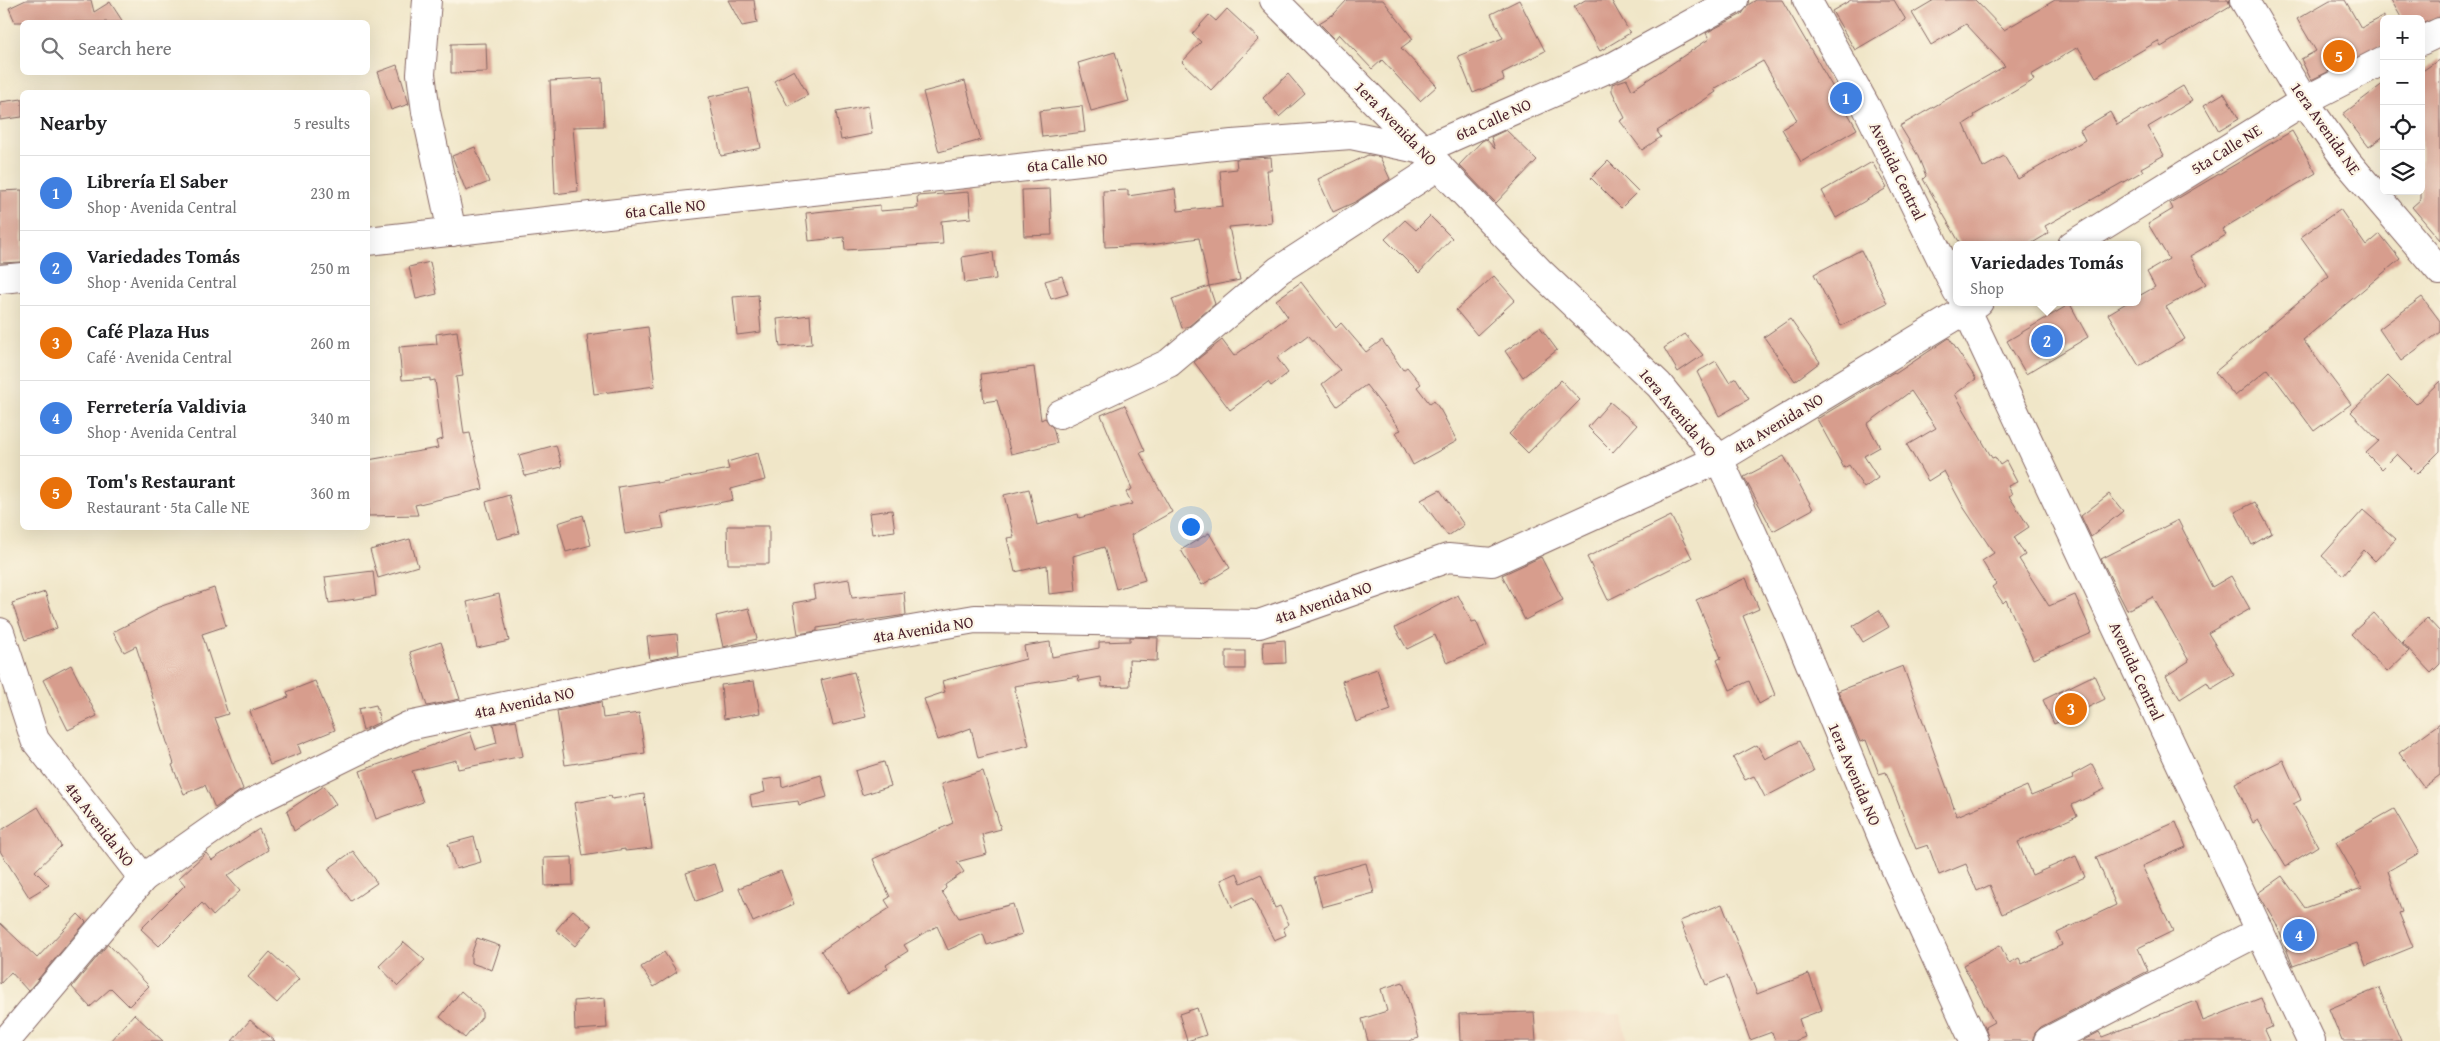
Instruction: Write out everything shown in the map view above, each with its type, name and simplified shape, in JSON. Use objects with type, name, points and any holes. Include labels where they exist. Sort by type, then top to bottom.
[{"type":"street","points":[[427,0],[423,28],[421,74],[426,112],[452,232]]},
{"type":"street","name":"1era Avenida NO","points":[[1274,0],[1431,158],[1541,273],[1659,384],[1718,459],[1794,625],[1891,859],[1974,1041]]},
{"type":"street","name":"6ta Calle NO","points":[[370,240],[1232,144],[1351,135],[1431,158],[1616,65],[1734,0]]},
{"type":"street","name":"Avenida Central","points":[[1807,0],[1867,108],[1953,276]]},
{"type":"street","name":"1era Avenida NE","points":[[2244,0],[2304,101],[2348,163],[2440,271]]},
{"type":"street","points":[[2425,39],[2440,32]]},
{"type":"street","name":"5ta Calle NE","points":[[2078,241],[2304,101],[2380,62]]},
{"type":"street","points":[[1060,414],[1169,363],[1279,270],[1431,158]]},
{"type":"street","points":[[0,279],[20,277]]},
{"type":"street","name":"4ta Avenida NO","points":[[0,632],[35,740],[143,878],[247,805],[408,726],[669,672],[975,619],[1260,624],[1448,558],[1492,562],[1718,459],[1958,306]]},
{"type":"street","name":"Avenida Central","points":[[1968,306],[2311,1041]]},
{"type":"street","points":[[6,1041],[143,878]]},
{"type":"street","points":[[2048,1041],[2260,931]]},
{"type":"shaded area","points":[[1457,1012],[1621,1014],[1627,1041],[1458,1041]]},
{"type":"building","points":[[26,0],[91,0],[94,12],[110,2],[122,20],[20,20],[20,22],[15,22],[9,8]]},
{"type":"building","points":[[728,0],[754,0],[757,23],[742,26]]},
{"type":"building","points":[[1347,0],[1383,0],[1413,39],[1401,48],[1437,86],[1420,101],[1382,60],[1372,69],[1339,34],[1335,39],[1319,23],[1334,14]]},
{"type":"building","points":[[1519,0],[1545,51],[1502,73],[1504,80],[1473,93],[1458,56],[1503,38],[1491,14]]},
{"type":"building","points":[[1585,0],[1611,0],[1630,33],[1600,51],[1574,7]]},
{"type":"building","points":[[1756,0],[1782,0],[1857,129],[1801,162],[1782,129],[1797,120],[1763,61],[1714,89],[1716,92],[1657,131],[1661,137],[1642,150],[1620,121],[1625,118],[1612,91],[1612,84],[1627,79],[1632,90],[1709,39],[1706,33],[1742,14],[1748,5]]},
{"type":"building","points":[[1851,0],[1894,0],[1906,20],[1855,50],[1832,11]]},
{"type":"building","points":[[1934,0],[1975,0],[2004,30],[2055,0],[2228,0],[2230,6],[2161,47],[2158,41],[2096,77],[2078,47],[2031,75],[2034,80],[1974,115],[1975,117],[1964,124],[1983,168],[2004,156],[2018,179],[2085,140],[2080,130],[2110,112],[2117,125],[2183,86],[2192,101],[2148,127],[2164,155],[2141,168],[2143,171],[2045,226],[2049,233],[2036,241],[1959,241],[1923,179],[1926,176],[1917,154],[1900,126],[2005,66],[1966,24],[1931,45],[1912,13]]},
{"type":"building","points":[[2330,0],[2345,0],[2361,28],[2380,18],[2380,47],[2311,80],[2301,59],[2316,51],[2297,19]]},
{"type":"building","points":[[2391,0],[2440,0],[2440,17],[2425,23],[2425,15],[2400,15]]},
{"type":"building","points":[[1227,9],[1259,39],[1211,90],[1182,62],[1201,42],[1192,34],[1209,15],[1216,21]]},
{"type":"building","points":[[486,43],[487,72],[451,73],[451,44]]},
{"type":"building","points":[[1115,52],[1129,101],[1091,111],[1078,63]]},
{"type":"building","points":[[2440,59],[2440,240],[2412,207],[2421,199],[2421,195],[2425,195],[2425,69]]},
{"type":"building","points":[[397,65],[409,104],[391,110],[378,72]]},
{"type":"building","points":[[794,70],[808,95],[788,106],[774,81]]},
{"type":"building","points":[[1288,74],[1305,94],[1279,117],[1263,98]]},
{"type":"building","points":[[602,78],[604,126],[573,127],[578,191],[555,194],[550,81]]},
{"type":"building","points":[[965,81],[981,140],[939,152],[923,92]]},
{"type":"building","points":[[2380,86],[2380,139],[2369,147],[2343,114]]},
{"type":"building","points":[[749,88],[761,148],[721,156],[709,97]]},
{"type":"building","points":[[2224,93],[2239,119],[2219,131],[2204,105]]},
{"type":"building","points":[[20,99],[20,117],[0,120],[0,102]]},
{"type":"building","points":[[868,106],[872,134],[841,140],[836,112]]},
{"type":"building","points":[[1082,106],[1085,132],[1042,137],[1039,111]]},
{"type":"building","points":[[1506,130],[1537,160],[1496,203],[1459,165],[1486,139],[1495,149],[1491,137]]},
{"type":"building","points":[[2292,131],[2316,173],[2222,229],[2226,235],[2190,256],[2206,284],[2166,307],[2185,339],[2139,366],[2108,314],[2121,306],[2141,306],[2141,295],[2155,287],[2147,272],[2169,259],[2148,224],[2173,209],[2170,203]]},
{"type":"building","points":[[475,147],[489,182],[466,191],[452,156]]},
{"type":"building","points":[[1368,155],[1380,157],[1390,179],[1357,201],[1333,212],[1318,179]]},
{"type":"building","points":[[1271,157],[1272,170],[1267,170],[1272,223],[1229,227],[1240,280],[1209,286],[1199,238],[1150,245],[1105,247],[1103,191],[1128,190],[1128,196],[1175,189],[1178,211],[1223,206],[1220,171],[1237,169],[1236,159]]},
{"type":"building","points":[[1608,161],[1638,191],[1621,208],[1591,178]]},
{"type":"building","points":[[1872,162],[1887,188],[1836,218],[1822,191]]},
{"type":"building","points":[[1050,189],[1052,235],[1024,236],[1022,190]]},
{"type":"building","points":[[20,190],[20,262],[0,263],[0,191]]},
{"type":"building","points":[[969,192],[971,218],[941,221],[943,244],[845,250],[844,237],[809,241],[806,213],[880,205],[880,211],[918,208],[917,196]]},
{"type":"building","points":[[2340,209],[2366,246],[2380,234],[2400,259],[2303,340],[2351,404],[2314,431],[2268,369],[2235,396],[2215,372],[2329,276],[2301,237]]},
{"type":"building","points":[[1430,216],[1452,238],[1419,273],[1385,239],[1405,220],[1416,230]]},
{"type":"building","points":[[1861,250],[1887,303],[1841,326],[1814,274]]},
{"type":"building","points":[[993,252],[996,279],[965,283],[962,257]]},
{"type":"building","points":[[430,262],[437,294],[416,299],[409,267]]},
{"type":"building","points":[[1062,276],[1068,294],[1051,299],[1045,281]]},
{"type":"building","points":[[1494,276],[1515,300],[1477,335],[1456,310]]},
{"type":"building","points":[[1301,282],[1336,328],[1341,323],[1366,352],[1382,340],[1403,370],[1407,367],[1421,384],[1417,387],[1430,404],[1434,401],[1457,441],[1413,465],[1396,432],[1401,430],[1366,385],[1337,406],[1322,384],[1340,370],[1308,335],[1277,358],[1288,373],[1271,386],[1268,382],[1230,410],[1194,362],[1222,340],[1234,356],[1288,317],[1276,300]]},
{"type":"building","points":[[1209,286],[1215,304],[1189,326],[1182,328],[1172,299]]},
{"type":"building","points":[[758,295],[761,332],[737,335],[733,297]]},
{"type":"building","points":[[2422,297],[2440,321],[2440,332],[2401,361],[2379,329]]},
{"type":"building","points":[[2067,306],[2071,306],[2088,337],[2026,374],[2007,341]]},
{"type":"building","points":[[810,315],[812,344],[780,347],[777,319]]},
{"type":"building","points":[[1790,319],[1820,362],[1795,381],[1764,337]]},
{"type":"building","points":[[648,327],[655,386],[594,394],[587,335]]},
{"type":"building","points":[[1540,327],[1557,350],[1523,377],[1505,351]]},
{"type":"building","points":[[457,331],[463,376],[456,377],[464,434],[470,433],[483,489],[415,505],[418,515],[370,516],[370,460],[438,448],[436,441],[443,439],[435,380],[430,381],[430,378],[402,380],[399,347],[437,344],[436,334]]},
{"type":"building","points":[[1685,334],[1703,355],[1678,372],[1664,348]]},
{"type":"building","points":[[1949,338],[1976,379],[1955,394],[1992,458],[1995,457],[2000,465],[2006,461],[2017,482],[2008,486],[2012,494],[2009,496],[2029,527],[2014,537],[2025,555],[2019,559],[2049,606],[2075,595],[2092,633],[2033,659],[2006,600],[2003,603],[1992,587],[1996,584],[1982,561],[1994,553],[1964,508],[1944,471],[1928,481],[1907,445],[1936,428],[1911,391],[1867,424],[1880,447],[1864,456],[1878,478],[1864,488],[1849,465],[1844,468],[1817,419],[1894,372],[1895,374]]},
{"type":"building","points":[[1716,361],[1729,382],[1736,378],[1749,399],[1719,416],[1697,372]]},
{"type":"building","points":[[1034,367],[1041,420],[1045,418],[1053,428],[1057,443],[1011,454],[997,400],[984,402],[981,374]]},
{"type":"building","points":[[2388,376],[2416,404],[2440,381],[2440,451],[2417,474],[2397,454],[2382,469],[2366,453],[2379,441],[2351,412]]},
{"type":"building","points":[[1561,380],[1580,400],[1528,453],[1509,434]]},
{"type":"building","points":[[1610,402],[1637,425],[1613,452],[1588,427]]},
{"type":"building","points":[[1125,405],[1145,451],[1140,453],[1172,512],[1131,535],[1145,580],[1116,589],[1104,547],[1073,556],[1076,591],[1049,594],[1047,565],[1015,572],[1007,538],[1014,537],[1004,495],[1029,489],[1037,525],[1078,514],[1079,518],[1132,504],[1126,492],[1132,489],[1101,415]]},
{"type":"building","points":[[556,445],[562,467],[525,476],[519,455]]},
{"type":"building","points":[[758,453],[765,480],[731,489],[733,500],[661,514],[664,528],[625,534],[618,487],[656,481],[657,483],[729,469],[727,462]]},
{"type":"building","points":[[1784,456],[1813,509],[1773,531],[1744,477]]},
{"type":"building","points":[[1440,490],[1464,525],[1448,536],[1421,500]]},
{"type":"building","points":[[2109,494],[2123,511],[2091,537],[2081,516]]},
{"type":"building","points":[[509,495],[519,533],[497,539],[486,502]]},
{"type":"building","points":[[2255,502],[2272,533],[2252,545],[2235,512]]},
{"type":"building","points":[[892,510],[895,531],[872,534],[869,513]]},
{"type":"building","points":[[2363,510],[2396,539],[2375,561],[2364,550],[2343,575],[2322,556]]},
{"type":"building","points":[[583,515],[591,545],[566,552],[558,523]]},
{"type":"building","points":[[1671,516],[1692,558],[1608,600],[1587,557]]},
{"type":"building","points":[[2178,520],[2212,587],[2231,576],[2250,609],[2208,633],[2234,675],[2211,689],[2207,682],[2180,699],[2166,676],[2189,661],[2153,597],[2127,610],[2101,559]]},
{"type":"building","points":[[727,526],[769,526],[769,564],[728,564]]},
{"type":"building","points":[[1209,533],[1230,568],[1202,585],[1181,550]]},
{"type":"building","points":[[410,539],[418,566],[378,578],[370,550]]},
{"type":"building","points":[[1541,557],[1563,600],[1525,620],[1502,575]]},
{"type":"building","points":[[373,571],[376,596],[329,603],[325,577]]},
{"type":"building","points":[[1746,578],[1759,609],[1743,616],[1775,695],[1759,704],[1749,681],[1730,690],[1717,660],[1721,658],[1696,600]]},
{"type":"building","points":[[849,579],[852,598],[904,592],[906,615],[817,628],[817,631],[798,634],[793,603],[815,599],[813,585]]},
{"type":"building","points":[[214,588],[226,626],[202,634],[228,714],[215,718],[243,789],[215,808],[205,785],[184,794],[172,765],[174,764],[136,646],[124,652],[113,632],[156,610],[156,608]]},
{"type":"building","points":[[45,592],[57,628],[25,640],[12,603]]},
{"type":"building","points":[[499,594],[509,641],[477,648],[467,602]]},
{"type":"building","points":[[1458,595],[1472,622],[1476,621],[1487,646],[1447,663],[1435,635],[1407,649],[1395,628]]},
{"type":"building","points":[[749,608],[757,639],[723,647],[716,616]]},
{"type":"building","points":[[1879,610],[1889,627],[1863,642],[1853,626]]},
{"type":"building","points":[[2374,613],[2409,651],[2387,672],[2351,634]]},
{"type":"building","points":[[2427,618],[2440,632],[2440,664],[2431,673],[2402,642]]},
{"type":"building","points":[[677,634],[679,654],[650,660],[647,637]]},
{"type":"building","points":[[1130,637],[1158,638],[1157,661],[1129,660],[1130,686],[1102,687],[1101,677],[1079,681],[1078,676],[1014,686],[1029,745],[978,758],[971,728],[938,740],[924,699],[945,692],[942,681],[1026,659],[1024,646],[1050,642],[1052,657],[1099,648],[1099,642],[1130,641]]},
{"type":"building","points":[[1285,640],[1286,663],[1264,664],[1263,642]]},
{"type":"building","points":[[441,642],[460,699],[427,706],[410,652]]},
{"type":"building","points":[[1226,651],[1245,651],[1245,669],[1226,669]]},
{"type":"building","points":[[71,665],[97,716],[68,730],[43,680]]},
{"type":"building","points":[[1903,666],[1957,816],[2027,786],[2031,796],[2073,779],[2072,775],[2092,764],[2105,789],[2072,805],[2077,816],[2018,842],[2032,875],[2076,856],[2085,877],[2002,914],[1990,885],[1977,891],[1966,864],[1939,875],[1928,845],[1916,849],[1886,772],[1879,774],[1866,740],[1860,742],[1838,691]]},
{"type":"building","points":[[1377,669],[1391,710],[1356,722],[1342,681]]},
{"type":"building","points":[[854,672],[866,717],[833,725],[821,680]]},
{"type":"building","points":[[2094,675],[2105,699],[2054,724],[2043,700]]},
{"type":"building","points":[[315,681],[335,730],[298,745],[301,753],[270,765],[250,711],[289,697],[287,692]]},
{"type":"building","points":[[754,681],[760,713],[724,719],[721,685]]},
{"type":"building","points":[[601,702],[603,718],[639,713],[645,753],[565,765],[557,711]]},
{"type":"building","points":[[376,705],[380,722],[363,730],[358,709]]},
{"type":"building","points":[[516,720],[523,756],[458,769],[456,760],[412,771],[423,802],[376,819],[360,771],[470,732],[476,749],[497,743],[493,724]]},
{"type":"building","points":[[2440,723],[2440,775],[2424,787],[2399,753]]},
{"type":"building","points":[[1799,741],[1814,771],[1765,797],[1754,776],[1745,780],[1733,758],[1757,745],[1765,759]]},
{"type":"building","points":[[2283,760],[2301,800],[2293,804],[2318,846],[2286,866],[2258,820],[2253,823],[2235,783]]},
{"type":"building","points":[[884,762],[891,786],[862,795],[855,771]]},
{"type":"building","points":[[983,771],[1001,829],[982,834],[987,854],[957,862],[964,872],[945,885],[946,888],[942,892],[959,918],[1013,904],[1022,934],[987,945],[983,934],[948,950],[937,926],[904,945],[908,951],[886,965],[888,968],[849,994],[821,951],[859,925],[860,927],[890,908],[885,900],[890,897],[873,859],[953,823],[941,784]]},
{"type":"building","points":[[821,775],[827,797],[799,805],[798,801],[752,807],[750,796],[765,792],[763,780],[781,777],[782,787]]},
{"type":"building","points":[[324,786],[336,804],[294,831],[287,811]]},
{"type":"building","points":[[644,794],[652,848],[625,851],[625,849],[583,856],[574,803],[611,796],[612,799]]},
{"type":"building","points":[[38,807],[61,846],[35,871],[49,885],[29,897],[0,851],[0,831]]},
{"type":"building","points":[[2394,809],[2419,853],[2388,871],[2402,912],[2399,913],[2413,947],[2366,966],[2357,943],[2293,966],[2276,923],[2258,893],[2282,876],[2305,908],[2362,888],[2336,842]]},
{"type":"building","points":[[2176,822],[2186,847],[2142,866],[2173,931],[2138,948],[2148,971],[2041,1027],[2035,1033],[2032,1041],[1989,1041],[1985,1027],[1994,1022],[1963,965],[2000,945],[2009,963],[2019,958],[2022,964],[2062,945],[2057,933],[2116,905],[2096,857]]},
{"type":"building","points":[[259,829],[268,850],[227,876],[240,891],[213,916],[202,903],[159,946],[141,929],[185,885],[179,878],[206,853],[212,860]]},
{"type":"building","points":[[474,837],[481,862],[456,869],[448,844]]},
{"type":"building","points":[[353,851],[377,883],[351,901],[328,869]]},
{"type":"building","points":[[572,857],[573,885],[545,886],[544,858]]},
{"type":"building","points":[[1366,863],[1374,893],[1322,907],[1314,877]]},
{"type":"building","points":[[714,864],[723,891],[696,901],[686,873]]},
{"type":"building","points":[[781,871],[794,904],[753,922],[739,888]]},
{"type":"building","points":[[1237,873],[1241,883],[1261,874],[1275,908],[1280,906],[1289,924],[1283,928],[1286,935],[1274,940],[1252,898],[1232,907],[1221,880]]},
{"type":"building","points":[[1722,904],[1757,994],[1809,974],[1822,1010],[1799,1019],[1805,1037],[1795,1041],[1775,1041],[1772,1032],[1750,1040],[1727,976],[1706,985],[1680,921]]},
{"type":"building","points":[[573,910],[592,926],[575,946],[556,930]]},
{"type":"building","points":[[78,914],[86,922],[28,991],[11,972],[0,984],[0,923],[37,958]]},
{"type":"building","points":[[477,938],[500,946],[492,970],[471,963],[471,955]]},
{"type":"building","points":[[404,942],[425,960],[398,986],[379,966]]},
{"type":"building","points":[[108,944],[149,986],[129,1006],[111,988],[90,1007],[72,987]]},
{"type":"building","points":[[270,952],[299,979],[277,1003],[248,977]]},
{"type":"building","points":[[664,952],[677,972],[654,987],[641,967]]},
{"type":"building","points":[[1403,982],[1419,1038],[1409,1041],[1368,1041],[1362,1019],[1387,1011],[1381,989]]},
{"type":"building","points":[[2379,988],[2401,1041],[2342,1041],[2329,1009]]},
{"type":"building","points":[[461,991],[482,1010],[482,1017],[465,1038],[440,1017]]},
{"type":"building","points":[[605,998],[607,1028],[575,1030],[574,1001]]},
{"type":"building","points":[[2261,998],[2272,1027],[2265,1030],[2270,1041],[2082,1041],[2099,1032],[2102,1037],[2196,1001],[2203,1021]]},
{"type":"building","points":[[1197,1008],[1206,1035],[1187,1041],[1179,1014]]},
{"type":"building","points":[[1534,1012],[1536,1041],[1460,1041],[1459,1014]]},
{"type":"building","points":[[134,1014],[163,1041],[110,1041]]},
{"type":"building","points":[[250,1020],[275,1041],[232,1041]]},
{"type":"place","name":"Tom's Restaurant","points":[[2339,56]]},
{"type":"place","name":"Librería El Saber","points":[[1846,98]]},
{"type":"place","name":"Variedades Tomás","points":[[2047,341]]},
{"type":"place","name":"Café Plaza Hus","points":[[2071,709]]},
{"type":"place","name":"Ferretería Valdivia","points":[[2299,935]]}]
